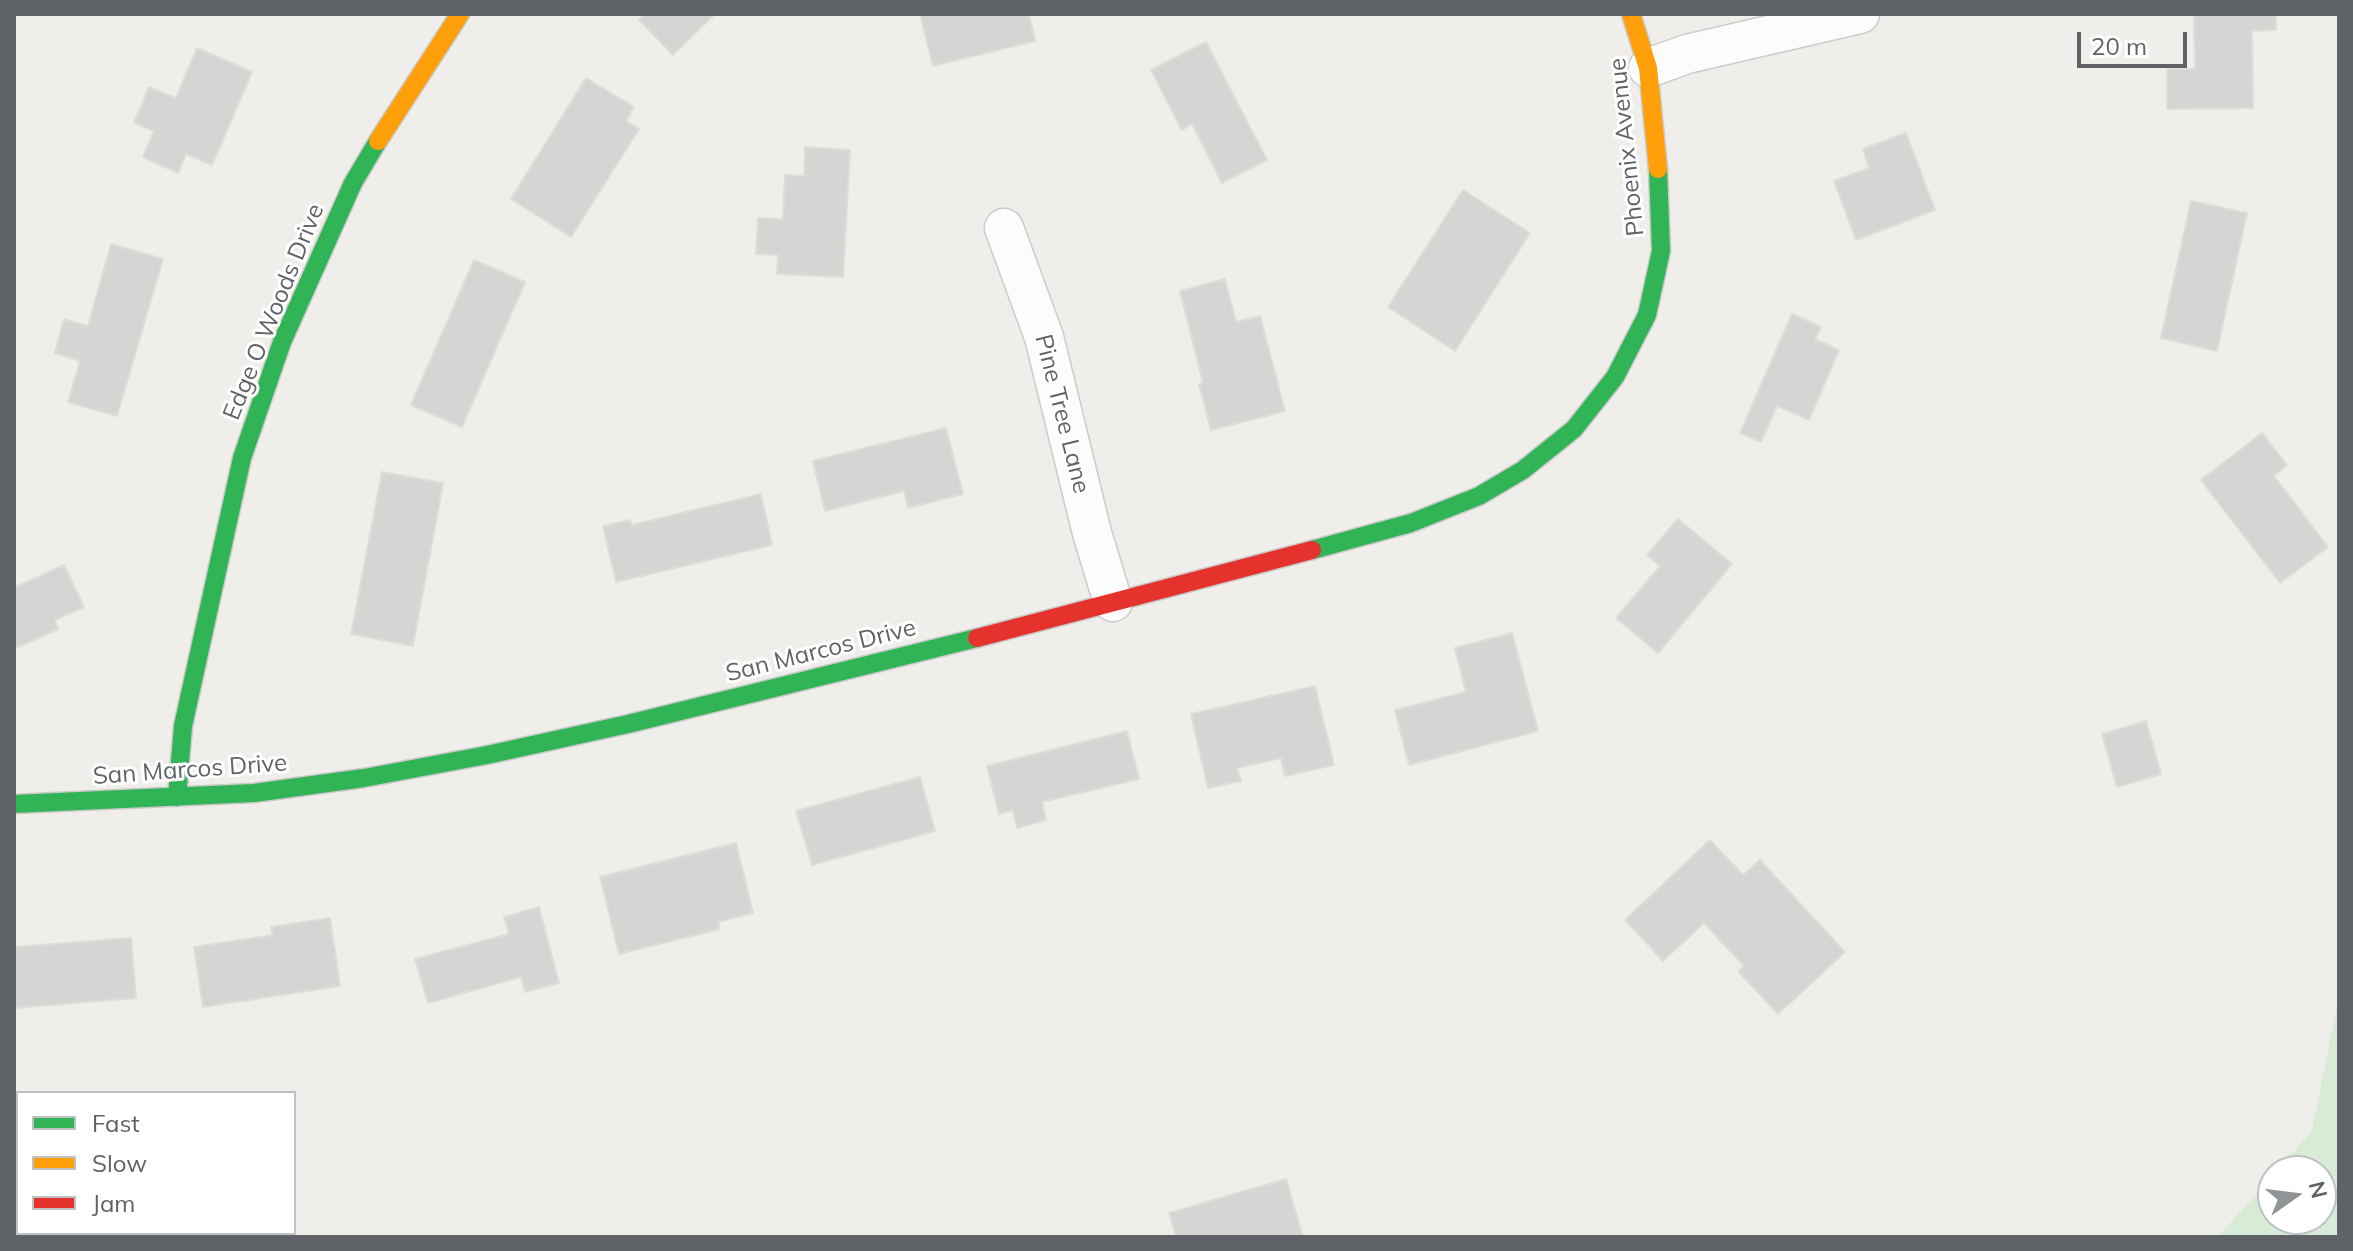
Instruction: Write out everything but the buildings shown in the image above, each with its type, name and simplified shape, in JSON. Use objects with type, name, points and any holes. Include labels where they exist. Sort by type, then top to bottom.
[{"type":"street","name":"Edge O Woods Drive","points":[[177,797],[183,726],[242,458],[282,342],[353,183],[460,14]]},
{"type":"street","name":"Phoenix Avenue","points":[[1595,403],[1615,377],[1647,315],[1661,251],[1660,194],[1648,68],[1631,14]]},
{"type":"street","points":[[1648,68],[1687,54],[1860,14]]},
{"type":"street","name":"Pine Tree Lane","points":[[1004,228],[1044,337],[1092,533],[1113,602]]},
{"type":"street","name":"San Marcos Drive","points":[[14,804],[254,793],[364,778],[628,724],[1050,620],[1411,523],[1479,496],[1523,470],[1574,429],[1595,403]]},
{"type":"green space","points":[[2339,996],[2339,1237],[2218,1237],[2257,1193],[2257,1235],[2337,1235],[2337,1155],[2291,1155],[2312,1131]]},
{"type":"traffic: fast","points":[[177,797],[183,726],[242,458],[282,342],[353,183],[378,141]]},
{"type":"traffic: fast","points":[[1312,550],[1411,523],[1479,496],[1523,470],[1574,429],[1615,377],[1647,315],[1661,251],[1658,169]]},
{"type":"traffic: fast","points":[[14,804],[254,793],[364,778],[628,724],[977,638]]},
{"type":"traffic: slow","points":[[378,141],[460,14]]},
{"type":"traffic: slow","points":[[1631,14],[1648,68],[1658,169]]},
{"type":"traffic: jam","points":[[977,638],[1312,550]]}]
